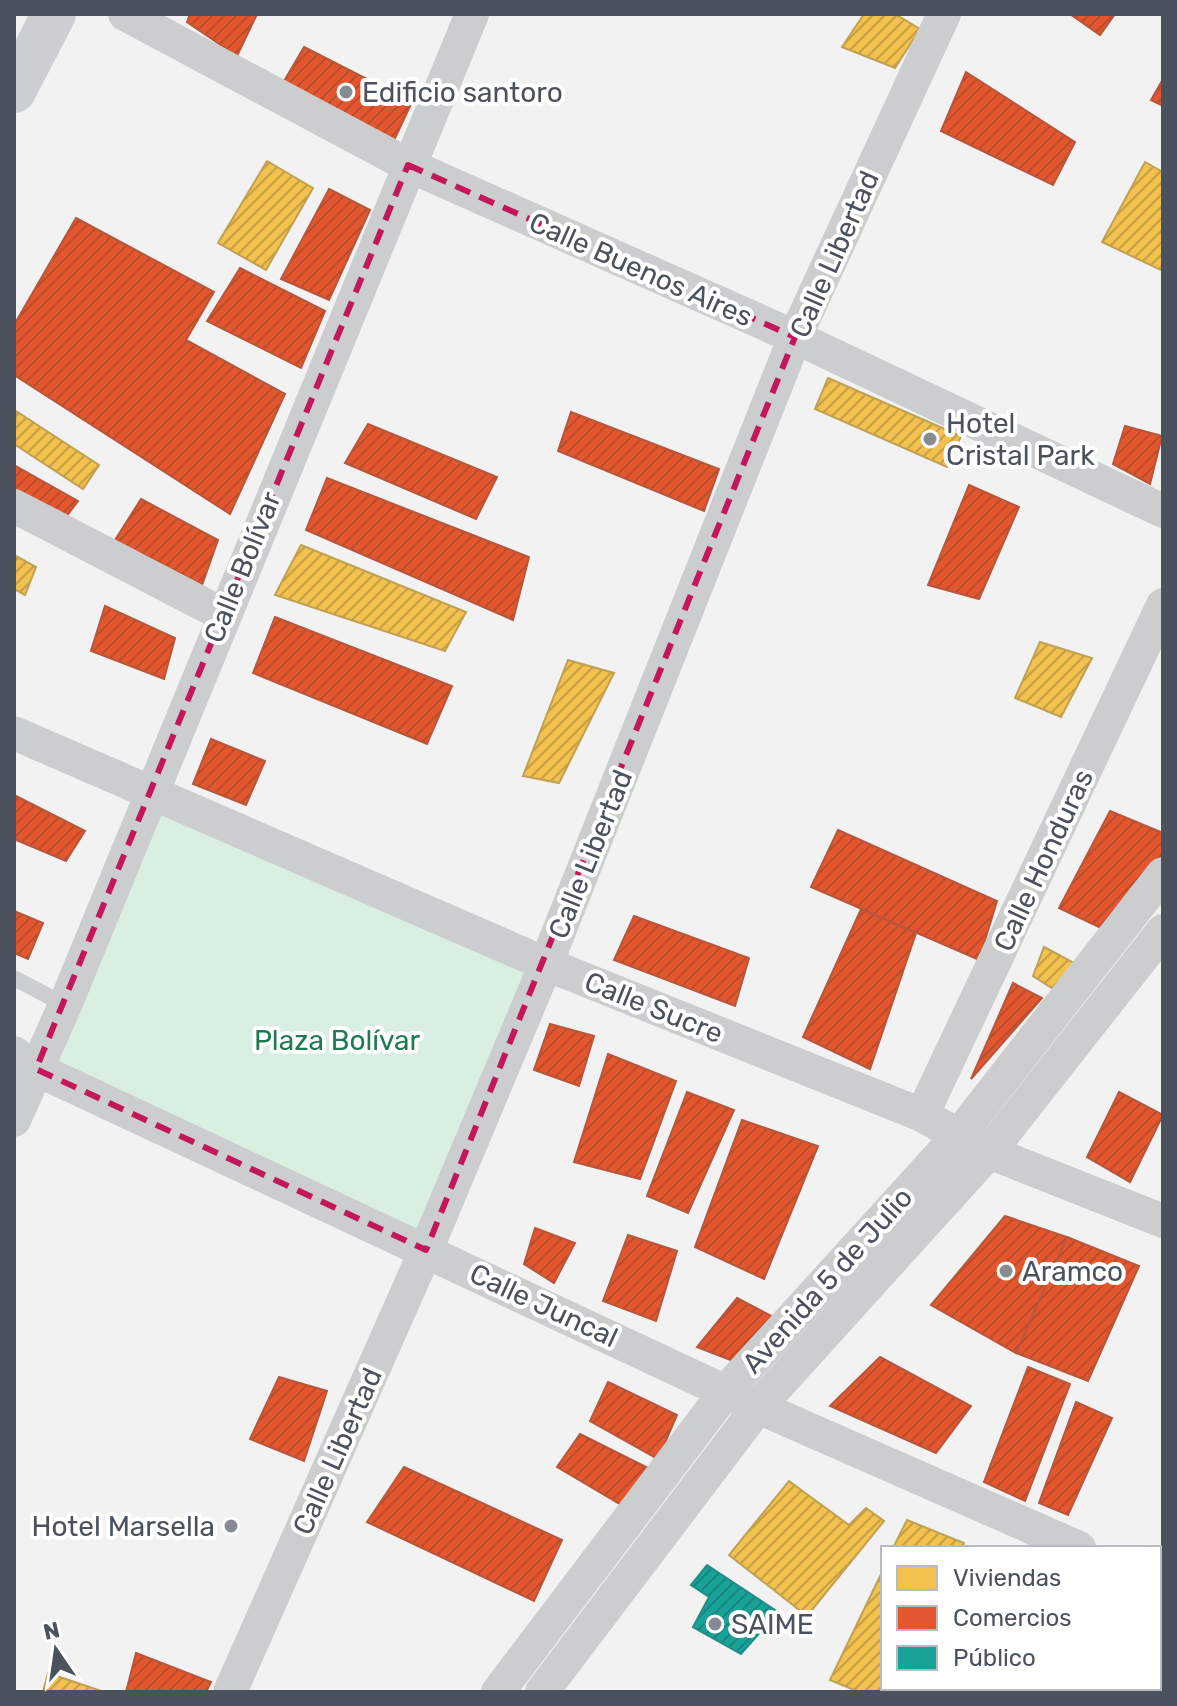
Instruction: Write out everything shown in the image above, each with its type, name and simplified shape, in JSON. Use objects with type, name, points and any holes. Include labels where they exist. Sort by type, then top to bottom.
[{"type":"street","points":[[14,91],[54,14]]},
{"type":"street","name":"Calle Buenos Aires","points":[[125,14],[408,165],[795,337],[1163,511]]},
{"type":"street","name":"Calle Bolívar","points":[[14,1120],[25,1061],[65,1005],[222,614],[472,14]]},
{"type":"street","name":"Calle Libertad","points":[[230,1692],[426,1250],[546,964],[795,337],[944,14]]},
{"type":"street","points":[[14,506],[222,614]]},
{"type":"street","name":"Calle Honduras","points":[[922,1115],[1163,605]]},
{"type":"street","name":"Calle Sucre","points":[[14,733],[546,964],[922,1115],[989,1152],[1163,1221]]},
{"type":"street","name":"Avenida 5 de Julio","points":[[498,1692],[726,1391],[959,1135],[1163,874]]},
{"type":"street","name":"Avenida 5 de Julio","points":[[542,1692],[758,1407],[989,1152],[1163,931]]},
{"type":"street","name":"Calle Juncal","points":[[25,1061],[758,1407],[1074,1546]]},
{"type":"lane","points":[[14,978],[65,1005]]},
{"type":"highlighted area","points":[[408,165],[795,337],[426,1250],[36,1069]]},
{"type":"green space","name":"Plaza Bolívar","points":[[156,802],[538,968],[424,1242],[45,1066]]},
{"type":"building: Viviendas","points":[[864,14],[895,14],[920,29],[895,68],[842,47]]},
{"type":"building: Viviendas","points":[[267,161],[313,188],[266,270],[218,243]]},
{"type":"building: Viviendas","points":[[1145,162],[1163,172],[1163,271],[1102,242]]},
{"type":"building: Viviendas","points":[[828,378],[961,436],[947,467],[815,409]]},
{"type":"building: Viviendas","points":[[16,411],[99,465],[83,489],[14,444]]},
{"type":"building: Viviendas","points":[[301,545],[466,612],[445,651],[275,595]]},
{"type":"building: Viviendas","points":[[14,555],[36,567],[25,595],[14,589]]},
{"type":"building: Viviendas","points":[[1040,642],[1092,658],[1061,717],[1015,698]]},
{"type":"building: Viviendas","points":[[568,660],[614,673],[559,783],[523,776]]},
{"type":"building: Viviendas","points":[[1044,947],[1078,965],[1058,992],[1033,976]]},
{"type":"building: Viviendas","points":[[789,1481],[849,1525],[866,1508],[884,1521],[807,1616],[729,1555]]},
{"type":"building: Viviendas","points":[[907,1520],[964,1543],[963,1546],[894,1546]]},
{"type":"building: Viviendas","points":[[881,1574],[881,1690],[895,1690],[859,1692],[830,1680]]},
{"type":"building: Viviendas","points":[[48,1673],[104,1692],[43,1692]]},
{"type":"building: Comercios","points":[[190,14],[257,14],[237,56],[187,22]]},
{"type":"building: Comercios","points":[[1070,14],[1115,14],[1100,35]]},
{"type":"building: Comercios","name":"Edificio santoro","points":[[304,47],[412,102],[390,149],[283,83]]},
{"type":"building: Comercios","points":[[966,72],[1075,142],[1053,185],[941,131]]},
{"type":"building: Comercios","points":[[1163,79],[1163,106],[1151,100]]},
{"type":"building: Comercios","points":[[329,189],[370,210],[329,300],[281,279]]},
{"type":"building: Comercios","points":[[76,218],[214,292],[186,340],[285,394],[230,514],[14,375],[14,325]]},
{"type":"building: Comercios","points":[[240,268],[325,311],[301,368],[207,321]]},
{"type":"building: Comercios","points":[[571,412],[719,469],[704,511],[558,451]]},
{"type":"building: Comercios","points":[[368,424],[497,477],[476,519],[345,463]]},
{"type":"building: Comercios","points":[[1125,426],[1162,436],[1150,484],[1113,464]]},
{"type":"building: Comercios","points":[[14,465],[78,501],[66,517],[14,488]]},
{"type":"building: Comercios","points":[[327,478],[529,557],[513,620],[306,530]]},
{"type":"building: Comercios","points":[[969,485],[1019,507],[979,599],[928,585]]},
{"type":"building: Comercios","points":[[141,499],[218,540],[202,585],[115,540]]},
{"type":"building: Comercios","points":[[105,606],[175,638],[164,679],[91,651]]},
{"type":"building: Comercios","points":[[275,617],[452,686],[427,744],[253,673]]},
{"type":"building: Comercios","points":[[211,739],[265,761],[246,805],[193,784]]},
{"type":"building: Comercios","points":[[14,795],[85,831],[66,861],[14,839]]},
{"type":"building: Comercios","points":[[1110,811],[1163,833],[1163,855],[1099,927],[1059,908]]},
{"type":"building: Comercios","points":[[838,830],[997,901],[979,960],[811,887]]},
{"type":"building: Comercios","points":[[861,909],[916,933],[870,1069],[803,1037]]},
{"type":"building: Comercios","points":[[14,911],[43,923],[28,959],[14,953]]},
{"type":"building: Comercios","points":[[634,916],[749,958],[735,1006],[614,960]]},
{"type":"building: Comercios","points":[[1013,983],[1042,998],[971,1079]]},
{"type":"building: Comercios","points":[[550,1024],[594,1036],[579,1086],[534,1070]]},
{"type":"building: Comercios","points":[[608,1054],[676,1081],[640,1179],[574,1162]]},
{"type":"building: Comercios","points":[[687,1092],[734,1110],[688,1213],[647,1196]]},
{"type":"building: Comercios","points":[[1119,1092],[1163,1115],[1130,1182],[1087,1157]]},
{"type":"building: Comercios","points":[[742,1120],[818,1146],[764,1279],[695,1247]]},
{"type":"building: Comercios","name":"Aramco","points":[[1005,1216],[1067,1237],[1016,1353],[931,1305]]},
{"type":"building: Comercios","points":[[535,1228],[575,1243],[554,1283],[524,1264]]},
{"type":"building: Comercios","points":[[628,1235],[677,1251],[656,1321],[603,1301]]},
{"type":"building: Comercios","points":[[1067,1237],[1139,1266],[1088,1381],[1016,1353]]},
{"type":"building: Comercios","points":[[737,1298],[783,1322],[741,1364],[697,1347]]},
{"type":"building: Comercios","points":[[880,1357],[971,1406],[936,1453],[830,1406]]},
{"type":"building: Comercios","points":[[1028,1367],[1070,1384],[1025,1501],[984,1482]]},
{"type":"building: Comercios","points":[[279,1377],[327,1391],[304,1461],[250,1439]]},
{"type":"building: Comercios","points":[[608,1382],[677,1415],[658,1459],[590,1421]]},
{"type":"building: Comercios","points":[[1076,1402],[1112,1418],[1068,1515],[1039,1503]]},
{"type":"building: Comercios","points":[[580,1434],[652,1470],[630,1510],[557,1467]]},
{"type":"building: Comercios","points":[[404,1467],[562,1540],[534,1601],[367,1522]]},
{"type":"building: Comercios","points":[[1162,1615],[1163,1681],[1161,1681]]},
{"type":"building: Comercios","points":[[136,1653],[211,1682],[206,1692],[126,1692]]},
{"type":"building: Público","points":[[707,1565],[778,1612],[741,1654],[693,1627],[709,1597],[691,1585]]},
{"type":"place","name":"Edificio santoro","points":[[346,92]]},
{"type":"place","name":"Hotel Cristal Park","points":[[930,439]]},
{"type":"place","name":"Aramco","points":[[1006,1271]]},
{"type":"place","name":"Hotel Marsella","points":[[231,1526]]},
{"type":"place","name":"SAIME","points":[[715,1624]]}]
